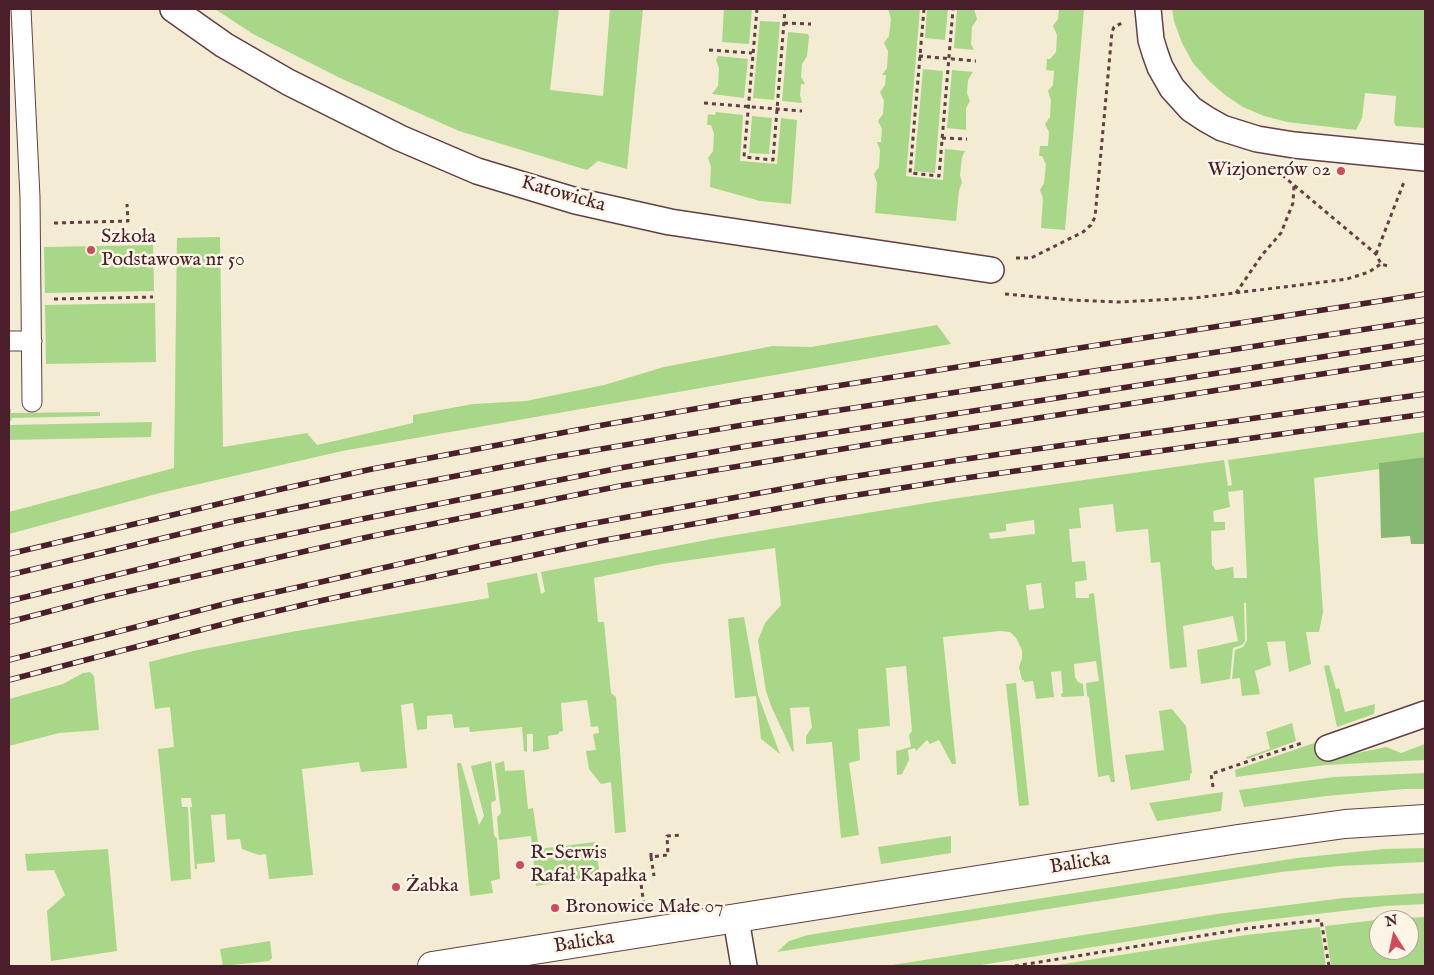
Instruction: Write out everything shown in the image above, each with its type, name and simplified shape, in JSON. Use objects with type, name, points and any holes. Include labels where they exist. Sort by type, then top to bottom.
[{"type":"street","points":[[22,9],[30,224],[32,402]]},
{"type":"street","name":"Katowicka","points":[[173,9],[224,45],[288,82],[400,138],[477,170],[576,201],[670,222],[982,269]]},
{"type":"street","points":[[1148,9],[1151,40],[1160,67],[1172,88],[1192,109],[1222,128],[1257,139],[1425,158]]},
{"type":"street","points":[[9,341],[32,341]]},
{"type":"street","points":[[1328,748],[1425,714]]},
{"type":"street","name":"Balicka","points":[[432,966],[1281,833],[1376,821],[1425,819]]},
{"type":"street","points":[[736,919],[744,966]]},
{"type":"path","points":[[757,9],[744,157],[773,160],[786,9]]},
{"type":"path","points":[[924,9],[910,174],[939,176],[953,9]]},
{"type":"path","points":[[982,269],[989,258],[1002,256],[1031,258],[1075,236],[1091,225],[1095,217],[1112,32],[1114,27],[1124,22]]},
{"type":"path","points":[[784,23],[811,24]]},
{"type":"path","points":[[709,50],[752,53]]},
{"type":"path","points":[[919,56],[976,61]]},
{"type":"path","points":[[704,103],[802,111]]},
{"type":"path","points":[[942,138],[967,140]]},
{"type":"path","points":[[1269,165],[1376,254],[1381,264],[1388,266]]},
{"type":"path","points":[[1376,254],[1407,174]]},
{"type":"path","points":[[1236,293],[1280,233],[1293,203],[1294,186]]},
{"type":"path","points":[[30,224],[128,221],[127,204]]},
{"type":"path","points":[[997,293],[1071,300],[1119,302],[1195,298],[1347,279],[1369,272],[1381,264]]},
{"type":"path","points":[[31,300],[153,297]]},
{"type":"path","points":[[1213,787],[1211,774],[1324,736],[1328,748]]},
{"type":"path","points":[[654,876],[651,855],[668,855],[667,836],[682,835]]},
{"type":"path","points":[[640,878],[644,905]]},
{"type":"path","points":[[1015,966],[1250,928],[1321,920],[1329,966]]},
{"type":"green space","points":[[215,9],[559,9],[550,90],[603,96],[610,9],[643,9],[627,169],[598,161],[587,170],[459,131],[340,78],[253,34]]},
{"type":"green space","points":[[724,9],[752,9],[749,44],[722,42]]},
{"type":"green space","points":[[888,9],[920,9],[906,176],[943,180],[945,149],[965,151],[962,157],[960,175],[962,183],[959,190],[956,221],[875,213],[877,183],[874,174],[879,167],[880,150],[877,142],[881,142],[882,129],[878,121],[883,114],[884,101],[880,92],[885,85],[886,75],[882,75],[887,68],[888,51],[884,43],[889,36],[891,19]]},
{"type":"green space","points":[[927,9],[948,9],[945,40],[925,38]]},
{"type":"green space","points":[[957,9],[974,9],[977,19],[972,27],[971,44],[974,50],[954,48]]},
{"type":"green space","points":[[1059,9],[1084,9],[1065,230],[1041,228],[1043,198],[1040,190],[1044,183],[1046,165],[1042,156],[1039,156],[1040,146],[1048,146],[1049,132],[1045,124],[1050,117],[1051,100],[1048,91],[1053,85],[1054,71],[1046,70],[1047,59],[1050,59],[1056,52],[1057,35],[1053,26],[1058,19]]},
{"type":"green space","points":[[1172,9],[1425,9],[1425,128],[1396,126],[1394,122],[1396,96],[1365,93],[1362,118],[1356,130],[1287,122],[1264,116],[1243,107],[1209,81],[1193,63],[1182,43]]},
{"type":"green space","points":[[760,21],[780,22],[774,100],[753,98]]},
{"type":"green space","points":[[788,32],[808,34],[809,37],[807,56],[802,64],[801,77],[805,84],[801,84],[800,95],[802,103],[782,101]]},
{"type":"green space","points":[[718,56],[748,59],[744,98],[712,94],[718,86],[719,68],[716,60]]},
{"type":"green space","points":[[923,69],[943,71],[935,173],[914,171]]},
{"type":"green space","points":[[952,70],[973,72],[968,80],[967,93],[970,101],[966,108],[966,130],[947,128]]},
{"type":"green space","points":[[716,112],[743,115],[740,161],[777,164],[781,118],[797,120],[791,204],[760,201],[710,187],[711,167],[708,158],[713,151],[714,134],[711,125],[707,125],[708,114],[715,115]]},
{"type":"green space","points":[[752,116],[772,118],[769,154],[749,153]]},
{"type":"green space","points":[[220,237],[223,447],[307,433],[317,445],[413,423],[413,415],[473,404],[526,401],[604,385],[664,367],[773,346],[811,347],[937,325],[951,344],[342,451],[160,493],[9,534],[9,512],[174,468],[177,238]]},
{"type":"green space","points":[[153,245],[154,291],[45,293],[44,247]]},
{"type":"green space","points":[[155,303],[156,362],[46,364],[45,305]]},
{"type":"green space","points":[[9,409],[11,409],[11,413],[100,412],[100,416],[12,418],[9,421]]},
{"type":"green space","points":[[152,422],[151,437],[9,440],[9,425]]},
{"type":"green space","points":[[1425,432],[1425,457],[1380,463],[1380,469],[1314,478],[1323,612],[1319,632],[1306,632],[1311,664],[1289,672],[1285,641],[1267,642],[1271,665],[1255,671],[1260,694],[1242,696],[1240,678],[1232,679],[1235,650],[1243,647],[1247,640],[1246,603],[1244,603],[1245,641],[1242,645],[1233,648],[1230,679],[1201,684],[1197,650],[1238,641],[1233,616],[1183,626],[1187,667],[1170,669],[1160,562],[1151,563],[1148,529],[1116,532],[1113,504],[1079,508],[1081,528],[1069,529],[1072,562],[1085,561],[1087,580],[1075,582],[1076,598],[1089,598],[1089,594],[1094,593],[1115,782],[1111,782],[1109,775],[1098,777],[1086,683],[1099,681],[1096,661],[1074,664],[1075,677],[1078,682],[1083,684],[1084,696],[1062,697],[1061,671],[1051,672],[1054,697],[1036,699],[1033,681],[1024,682],[1022,680],[1019,667],[1022,650],[1016,638],[1010,632],[1000,631],[943,637],[956,764],[952,764],[939,740],[930,744],[927,740],[916,751],[915,748],[908,750],[909,760],[902,774],[897,775],[896,751],[911,747],[909,735],[912,731],[906,666],[886,668],[890,726],[858,729],[860,760],[849,763],[859,835],[841,838],[832,742],[806,744],[806,736],[812,727],[809,707],[790,708],[794,752],[792,751],[766,691],[758,640],[765,623],[781,605],[775,548],[662,564],[594,578],[598,622],[604,622],[611,693],[616,697],[626,832],[615,833],[611,782],[601,784],[589,769],[586,751],[596,750],[593,734],[599,733],[598,726],[591,727],[587,700],[561,703],[563,731],[559,732],[559,734],[548,736],[549,749],[533,752],[533,734],[527,734],[527,752],[524,751],[522,727],[470,732],[469,727],[454,728],[452,714],[427,716],[427,729],[417,730],[413,703],[401,705],[407,768],[361,772],[359,762],[302,769],[313,875],[269,879],[266,854],[259,855],[242,849],[240,839],[227,840],[225,814],[211,815],[215,862],[197,864],[197,869],[195,869],[190,807],[192,807],[191,798],[181,798],[182,807],[188,807],[191,879],[171,881],[158,749],[174,747],[170,707],[155,709],[149,662],[193,651],[291,632],[489,598],[487,583],[537,573],[541,594],[545,592],[541,572],[717,538],[951,499],[1224,460],[1228,486],[1232,485],[1228,460]],"holes":[[[1243,490],[1247,578],[1234,578],[1233,567],[1216,570],[1212,565],[1211,531],[1225,530],[1225,522],[1214,522],[1213,511],[1230,507],[1228,492]],[[1034,520],[1035,534],[990,539],[989,533],[1006,531],[1006,524]],[[1041,583],[1044,608],[1029,610],[1026,585]]]},
{"type":"green space","points":[[1425,457],[1425,544],[1411,544],[1410,536],[1381,538],[1379,463]]},
{"type":"green space","points":[[744,617],[758,695],[780,754],[761,739],[756,696],[735,698],[728,619]]},
{"type":"green space","points":[[1329,665],[1336,689],[1339,688],[1345,712],[1375,704],[1374,714],[1337,727],[1324,666]]},
{"type":"green space","points":[[90,672],[94,676],[99,730],[59,733],[9,746],[9,699],[63,684],[83,673]]},
{"type":"green space","points":[[1016,683],[1029,805],[1019,806],[1006,684]]},
{"type":"green space","points":[[1172,709],[1186,726],[1192,773],[1190,774],[1190,780],[1131,790],[1125,755],[1164,750],[1159,711]]},
{"type":"green space","points":[[1292,723],[1296,741],[1247,759],[1246,757],[1270,749],[1266,732]]},
{"type":"green space","points":[[1323,740],[1329,759],[1386,747],[1401,753],[1425,744],[1425,760],[1325,765],[1236,777],[1235,770]]},
{"type":"green space","points":[[491,761],[496,800],[491,803],[494,835],[497,839],[500,879],[491,881],[493,893],[470,896],[457,763],[461,763],[479,825],[484,816],[471,766]]},
{"type":"green space","points":[[504,761],[505,771],[524,770],[528,809],[533,808],[539,849],[595,842],[600,876],[536,886],[531,836],[499,840],[497,817],[501,813],[495,764]]},
{"type":"green space","points":[[1425,773],[1425,789],[1326,796],[1244,807],[1239,790],[1334,777]]},
{"type":"green space","points":[[1223,792],[1221,811],[1157,821],[1149,803]]},
{"type":"green space","points":[[951,836],[951,853],[881,864],[878,847]]},
{"type":"green space","points":[[1425,848],[1425,862],[1339,866],[1281,872],[777,952],[789,941],[808,935],[1297,858],[1384,849]]},
{"type":"green space","points":[[108,849],[117,951],[51,961],[47,911],[65,895],[54,870],[27,871],[25,854]]},
{"type":"green space","points":[[1425,893],[1425,904],[1385,906],[1249,922],[975,966],[886,966],[1217,914],[1344,898]]},
{"type":"green space","points":[[1419,917],[1425,917],[1425,966],[1331,966],[1325,926],[1369,921],[1369,960],[1419,960]]},
{"type":"green space","points":[[1320,927],[1326,966],[1051,966],[1246,935]]},
{"type":"green space","points":[[270,941],[272,958],[269,961],[223,966],[220,949]]},
{"type":"railway","points":[[9,554],[372,469],[603,425],[740,401],[1425,294]]},
{"type":"railway","points":[[9,575],[230,522],[554,457],[743,425],[1425,320]]},
{"type":"railway","points":[[9,601],[242,544],[620,468],[747,446],[1425,341]]},
{"type":"railway","points":[[9,622],[104,597],[368,537],[620,486],[896,440],[1425,358]]},
{"type":"railway","points":[[9,660],[228,603],[484,545],[573,527],[831,480],[959,460],[1425,394]]},
{"type":"railway","points":[[9,680],[239,620],[324,600],[600,541],[825,500],[958,479],[1425,414]]},
{"type":"place","name":"Wizjonerów 02","points":[[1341,171]]},
{"type":"place","name":"Szkoła Podstawowa nr 50","points":[[91,250]]},
{"type":"place","name":"R-Serwis Rafał Kapałka","points":[[520,865]]},
{"type":"place","name":"Żabka","points":[[396,887]]},
{"type":"place","name":"Bronowice Małe 07","points":[[555,908]]}]
